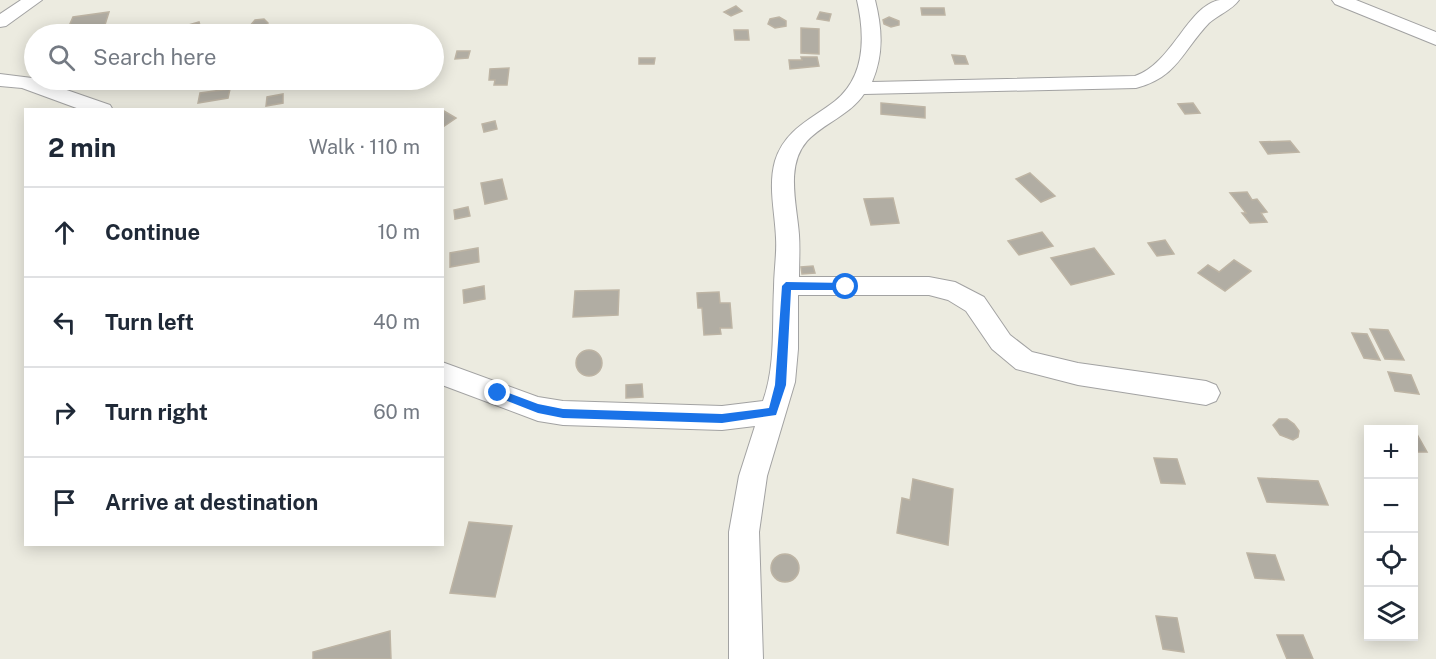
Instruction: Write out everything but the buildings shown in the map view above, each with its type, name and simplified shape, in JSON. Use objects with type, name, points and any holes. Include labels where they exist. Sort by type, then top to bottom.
[{"type":"street","points":[[4,20],[18,0]]},
{"type":"street","points":[[4,20],[33,0]]},
{"type":"street","points":[[746,659],[744,532],[753,476],[781,385],[788,240],[783,180],[786,161],[794,142],[809,127],[843,104],[859,88],[872,58],[873,38],[866,0]]},
{"type":"street","points":[[859,88],[1136,82],[1150,79],[1172,59],[1205,18],[1230,0]]},
{"type":"street","points":[[1341,0],[1436,39]]},
{"type":"street","points":[[0,80],[24,82]]},
{"type":"street","points":[[47,90],[97,108]]},
{"type":"street","points":[[786,286],[930,286],[955,292],[975,304],[1001,342],[1024,361],[1078,374],[1206,393]]},
{"type":"street","points":[[444,375],[538,409],[563,413],[722,418],[773,412]]},
{"type":"route","points":[[498,393],[538,409],[563,413],[722,418],[773,412],[781,385],[786,286],[846,287]]}]
